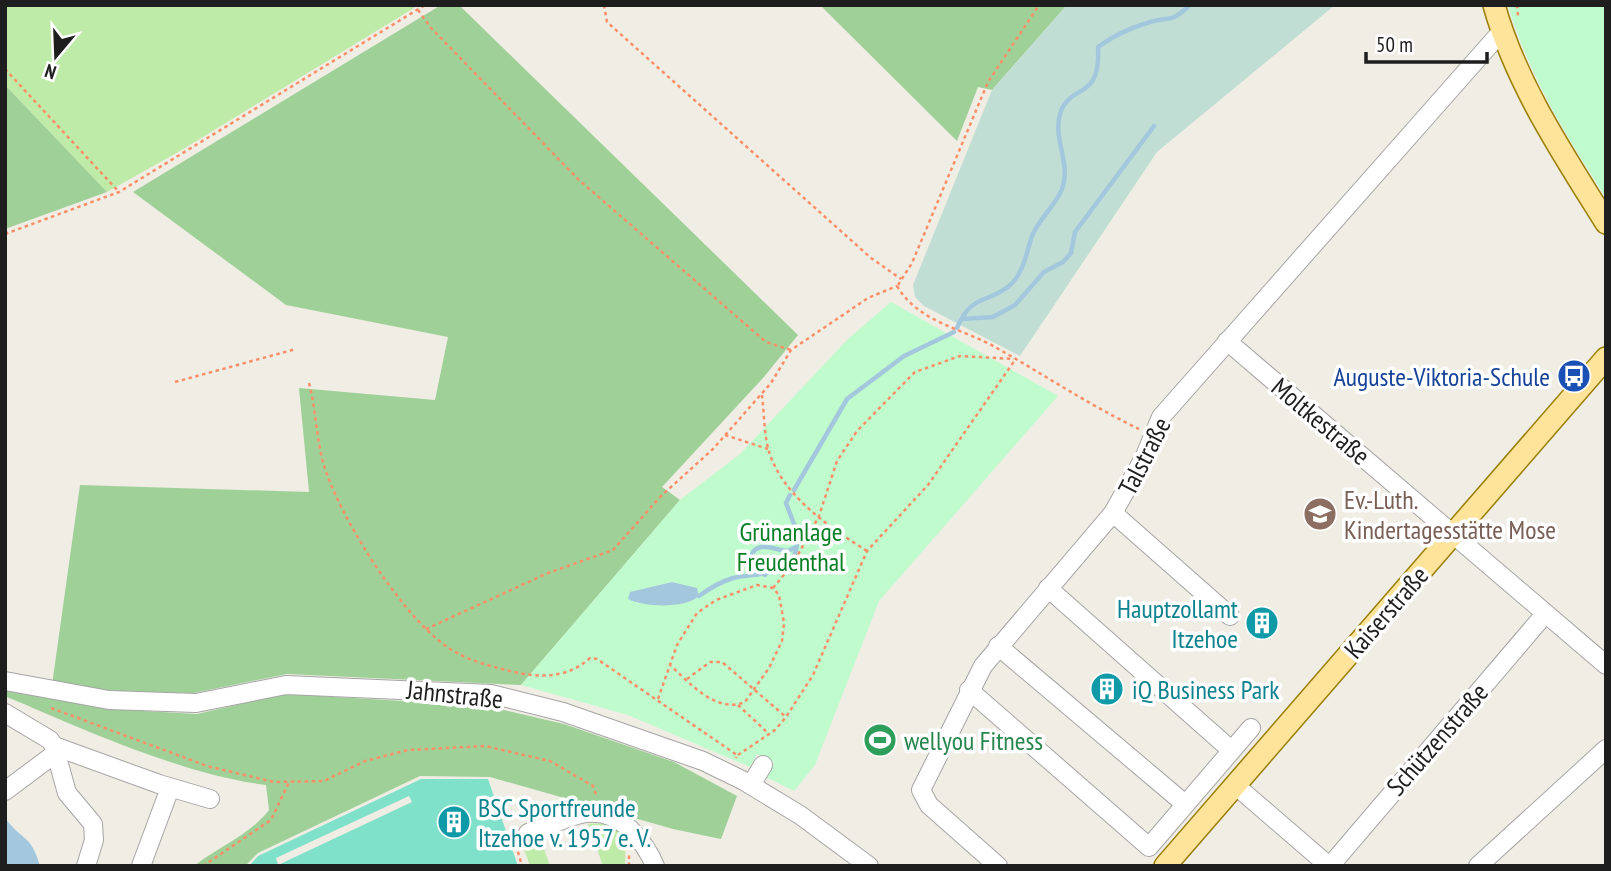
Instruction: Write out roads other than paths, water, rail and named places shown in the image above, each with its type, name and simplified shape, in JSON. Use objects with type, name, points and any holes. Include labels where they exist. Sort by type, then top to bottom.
[{"type":"main road","points":[[1494,5],[1501,32],[1556,144],[1606,223]]},
{"type":"main road","name":"Kaiserstraße","points":[[1165,866],[1606,358]]},
{"type":"street","name":"Talstraße","points":[[998,866],[929,805],[920,790],[970,690],[998,646],[1113,513],[1144,458],[1161,417],[1501,32]]},
{"type":"street","name":"Moltkestraße","points":[[1227,341],[1606,666]]},
{"type":"street","points":[[1113,513],[1230,616]]},
{"type":"street","points":[[1048,588],[1231,750]]},
{"type":"street","name":"Schützenstraße","points":[[1329,866],[1545,614]]},
{"type":"street","points":[[998,646],[1185,804]]},
{"type":"street","name":"Jahnstraße","points":[[5,681],[109,700],[196,703],[286,685],[491,694],[575,716],[702,761],[751,785],[800,815],[869,866]]},
{"type":"street","points":[[970,690],[1149,847],[1251,728]]},
{"type":"street","points":[[5,713],[50,740],[55,749],[67,793],[93,824],[94,840],[86,866]]},
{"type":"street","points":[[55,749],[210,799]]},
{"type":"street","points":[[5,790],[55,749]]},
{"type":"street","points":[[1478,866],[1606,749]]},
{"type":"street","points":[[751,785],[762,765]]},
{"type":"street","points":[[1235,785],[1329,866]]},
{"type":"street","points":[[141,866],[170,788]]},
{"type":"street","points":[[528,833],[582,814],[603,811],[614,815],[636,835],[654,866]]},
{"type":"waterway","points":[[957,328],[968,309],[1001,292],[1018,276],[1033,232],[1059,196],[1065,170],[1058,130],[1061,111],[1066,102],[1091,84],[1098,64],[1098,47],[1137,26],[1173,17],[1190,5]]},
{"type":"waterway","points":[[962,319],[993,317],[1015,305],[1044,272],[1063,262],[1071,253],[1075,232],[1154,126]]},
{"type":"waterway","points":[[794,490],[847,399],[904,356],[954,332]]},
{"type":"waterway","points":[[699,596],[733,578],[766,573],[786,566],[797,548],[797,534],[786,503],[790,495]]},
{"type":"waterway","points":[[765,575],[756,569],[751,555],[754,550],[767,547],[788,551],[794,548]]},
{"type":"place","name":"Auguste-Viktoria-Schule","points":[[1574,376]]},
{"type":"place","name":"Ev.-Luth. Kindertagesstätte Mose","points":[[1320,514]]},
{"type":"place","name":"Hauptzollamt Itzehoe","points":[[1262,623]]},
{"type":"place","name":"iQ Business Park","points":[[1107,689]]},
{"type":"place","name":"wellyou Fitness","points":[[880,740]]},
{"type":"place","name":"BSC Sportfreunde Itzehoe v. 1957 e. V.","points":[[454,822]]},
{"type":"park label","name":"Grünanlage Freudenthal","points":[[791,546]]}]
